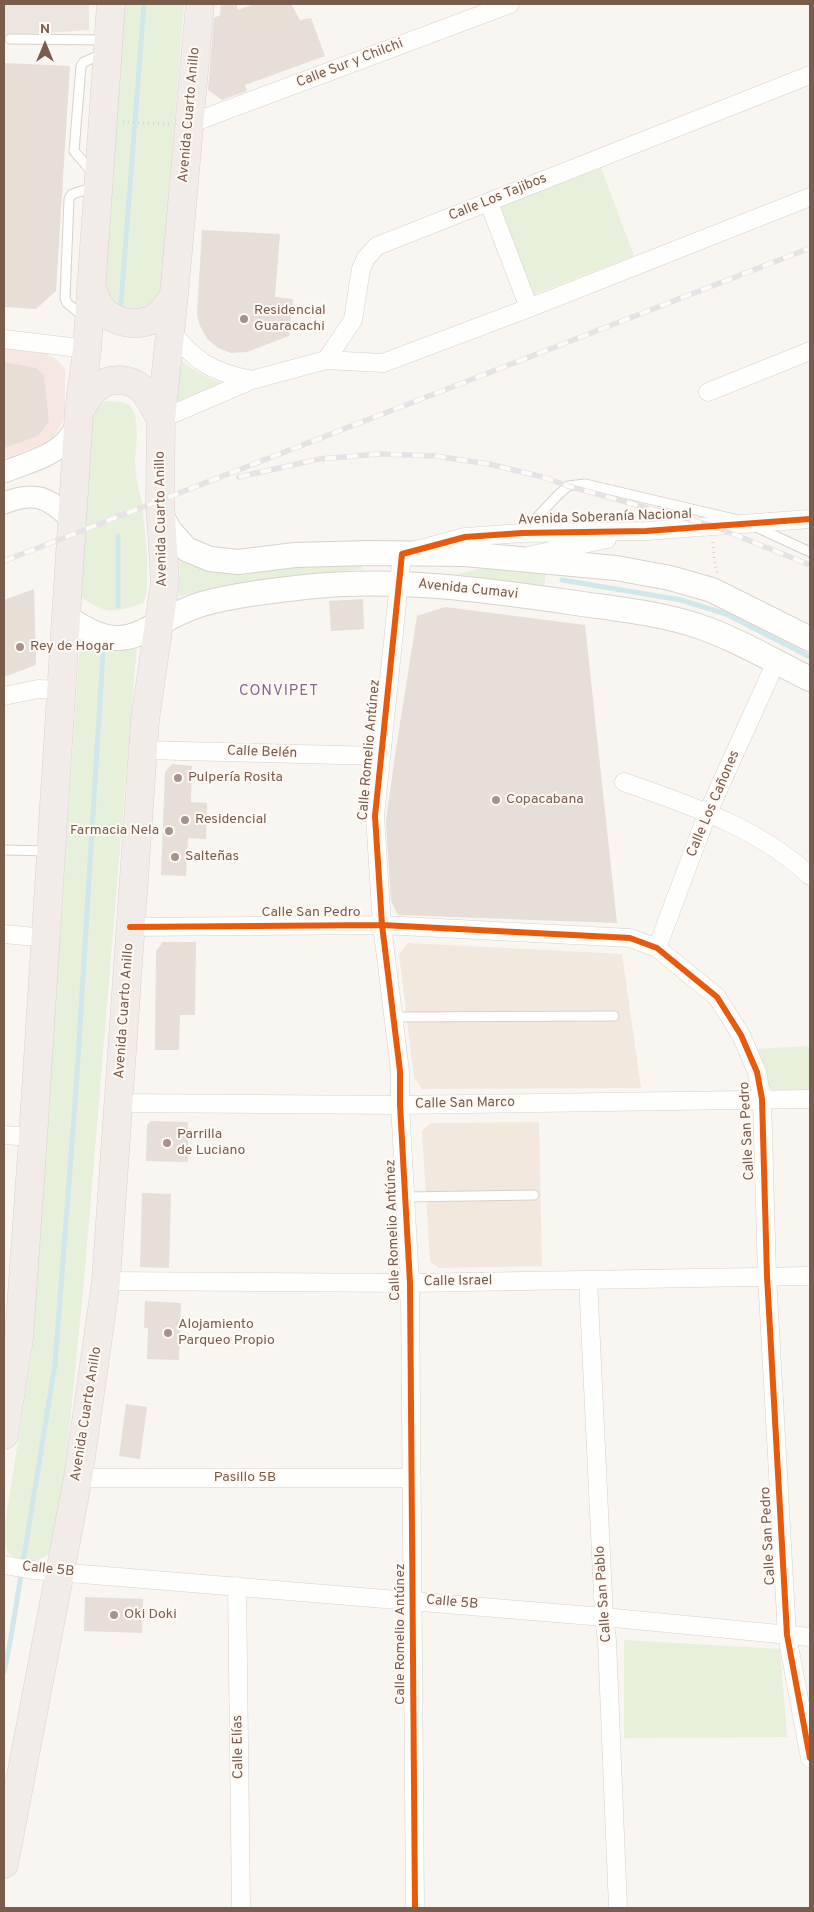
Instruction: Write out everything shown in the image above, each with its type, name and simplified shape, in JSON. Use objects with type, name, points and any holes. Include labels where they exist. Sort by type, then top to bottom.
[{"type":"highway","points":[[4,1435],[11,1336],[33,1137],[79,416],[87,349],[87,320],[111,4]]},
{"type":"highway","name":"Avenida Cuarto Anillo","points":[[4,1864],[78,1478],[106,1281],[143,750],[148,694],[165,582],[160,501],[161,419],[200,4]]},
{"type":"highway","points":[[91,281],[100,308],[117,320],[128,323],[140,323],[151,320],[166,307],[174,294]]},
{"type":"highway","points":[[79,416],[96,387],[111,381],[120,380],[141,388],[161,419]]},
{"type":"main road","points":[[161,515],[170,531],[186,548],[210,559],[222,562],[238,562],[296,555],[465,554],[616,568],[670,578],[720,593],[810,639]]},
{"type":"main road","points":[[558,601],[554,591],[554,580],[560,570],[568,563]]},
{"type":"main road","name":"Avenida Cumavi","points":[[67,617],[90,632],[114,638],[127,638],[198,605],[232,597],[341,583],[468,588],[648,614],[697,626],[732,640],[810,679]]},
{"type":"street","name":"Calle Sur y Chilchi","points":[[189,124],[510,4]]},
{"type":"street","name":"Calle Los Tajibos","points":[[326,360],[353,320],[361,269],[366,258],[376,246],[810,75]]},
{"type":"street","points":[[161,419],[252,380],[326,360],[383,363],[529,308],[810,197]]},
{"type":"street","points":[[489,203],[529,308]]},
{"type":"street","points":[[170,329],[187,351],[210,367],[226,374],[252,380]]},
{"type":"street","points":[[4,339],[87,349]]},
{"type":"street","points":[[708,392],[810,351]]},
{"type":"street","points":[[4,472],[42,457],[58,448],[71,435],[79,416]]},
{"type":"street","points":[[4,504],[27,497],[44,499],[58,506],[73,521]]},
{"type":"street","name":"Avenida Soberanía Nacional","points":[[402,554],[465,537],[522,533],[646,531],[810,519]]},
{"type":"street","name":"Avenida Soberanía Nacional","points":[[518,558],[646,531]]},
{"type":"street","name":"Calle Romelio Antúnez","points":[[402,554],[375,816],[382,925],[400,1071],[400,1105],[410,1283],[415,1908]]},
{"type":"street","name":"Calle Los Cañones","points":[[656,948],[708,812],[776,662]]},
{"type":"street","points":[[4,696],[38,689],[62,690]]},
{"type":"street","name":"Calle Belén","points":[[143,750],[380,756]]},
{"type":"street","points":[[624,782],[708,812],[778,849],[810,876]]},
{"type":"street","name":"Calle San Pedro","points":[[130,927],[382,925],[630,938],[656,948],[716,996],[741,1035],[757,1072],[762,1099],[767,1276],[787,1635],[810,1758]]},
{"type":"street","points":[[4,934],[46,938]]},
{"type":"street","name":"Calle San Marco","points":[[119,1103],[400,1105],[810,1099]]},
{"type":"street","points":[[4,1135],[33,1137]]},
{"type":"street","name":"Calle Israel","points":[[106,1281],[410,1283],[810,1276]]},
{"type":"street","name":"Calle San Pablo","points":[[588,1280],[604,1616],[607,1640],[618,1908]]},
{"type":"street","name":"Pasillo 5B","points":[[78,1478],[412,1478]]},
{"type":"street","name":"Calle 5B","points":[[7,1566],[33,1570],[604,1616],[810,1637]]},
{"type":"street","name":"Calle Elías","points":[[238,1586],[242,1908]]},
{"type":"lane","points":[[10,39],[109,45]]},
{"type":"lane","points":[[87,320],[67,303],[65,298],[69,199],[72,194],[98,182]]},
{"type":"lane","points":[[522,533],[568,486],[585,484],[710,512],[748,523],[810,552]]},
{"type":"lane","points":[[4,850],[52,851]]},
{"type":"lane","points":[[394,1017],[614,1016]]},
{"type":"lane","points":[[406,1197],[534,1195]]},
{"type":"path","points":[[122,122],[148,123]]},
{"type":"path","points":[[714,526],[714,559],[720,593]]},
{"type":"shaded area","points":[[4,4],[89,4],[89,30],[4,36]]},
{"type":"shaded area","points":[[4,346],[41,351],[57,360],[65,369],[65,418],[51,442],[4,459]]},
{"type":"shaded area","points":[[408,943],[622,954],[641,1088],[422,1089],[414,1078],[399,954]]},
{"type":"shaded area","points":[[539,1122],[542,1266],[439,1268],[430,1261],[422,1131],[431,1123]]},
{"type":"green space","points":[[122,4],[184,4],[163,267],[158,302],[138,313],[110,304],[99,283]]},
{"type":"green space","points":[[601,168],[634,256],[530,296],[496,207]]},
{"type":"green space","points":[[175,354],[199,373],[228,385],[172,404]]},
{"type":"green space","points":[[107,401],[123,402],[129,405],[135,413],[137,433],[135,463],[137,484],[142,502],[147,555],[147,592],[143,603],[116,610],[102,609],[78,595],[92,413],[97,406]]},
{"type":"green space","points":[[180,553],[294,564],[361,564],[362,569],[283,578],[179,596]]},
{"type":"green space","points":[[505,563],[547,567],[544,587],[456,574]]},
{"type":"green space","points":[[80,639],[95,647],[114,651],[137,646],[84,1281],[58,1544],[43,1558],[30,1561],[13,1556],[7,1551],[4,1531],[32,1352]]},
{"type":"green space","points":[[810,1046],[810,1093],[784,1093],[770,1088],[762,1074],[754,1049]]},
{"type":"green space","points":[[624,1640],[780,1649],[787,1737],[624,1738]]},
{"type":"building","points":[[221,4],[237,4],[237,10],[255,4],[291,4],[300,20],[311,18],[325,56],[245,85],[247,91],[222,100],[208,90],[214,18],[220,15]]},
{"type":"building","points":[[4,63],[70,66],[56,291],[36,309],[4,307]]},
{"type":"building","points":[[202,230],[280,234],[275,297],[293,299],[289,336],[247,352],[231,353],[218,348],[207,339],[199,324],[197,314]]},
{"type":"building","points":[[4,362],[36,368],[44,375],[49,422],[38,436],[4,448]]},
{"type":"building","name":"Rey de Hogar","points":[[34,589],[36,665],[4,677],[4,600]]},
{"type":"building","points":[[363,599],[364,629],[331,631],[329,601]]},
{"type":"building","name":"Copacabana","points":[[445,607],[585,625],[617,923],[398,915],[391,901],[386,821],[395,755],[417,616]]},
{"type":"building","points":[[172,764],[192,766],[191,802],[207,803],[206,839],[188,838],[186,876],[161,875],[165,772]]},
{"type":"building","points":[[163,942],[196,942],[195,1015],[180,1015],[179,1050],[155,1050],[156,951]]},
{"type":"building","name":"Parrilla de Luciano","points":[[151,1121],[188,1122],[188,1162],[146,1161],[147,1125]]},
{"type":"building","points":[[142,1193],[171,1194],[169,1268],[140,1267]]},
{"type":"building","name":"Alojamiento Parqueo Propio","points":[[145,1301],[181,1303],[179,1360],[147,1359],[148,1328],[144,1328]]},
{"type":"building","points":[[126,1404],[147,1407],[140,1459],[119,1456]]},
{"type":"building","name":"Oki Doki","points":[[85,1597],[143,1599],[142,1633],[84,1631]]},
{"type":"waterway","points":[[121,303],[144,4]]},
{"type":"waterway","points":[[118,536],[118,606]]},
{"type":"waterway","points":[[562,580],[681,600],[726,614],[810,657]]},
{"type":"waterway","points":[[4,1672],[55,1364],[76,1090],[103,653]]},
{"type":"railway","points":[[4,561],[810,248]]},
{"type":"railway","points":[[239,477],[319,459],[379,454],[435,456],[489,464],[543,477],[568,486],[713,526],[810,565]]},
{"type":"cycle path","points":[[415,1908],[410,1283],[400,1105],[400,1071],[382,925],[375,816],[402,554],[465,537],[522,533],[646,531],[810,519]]},
{"type":"cycle path","points":[[130,927],[382,925],[630,938],[657,948],[717,997],[741,1035],[757,1072],[762,1099],[767,1276],[787,1635],[810,1758]]},
{"type":"place","name":"Residencial Guaracachi","points":[[244,319]]},
{"type":"place","name":"Rey de Hogar","points":[[20,647]]},
{"type":"place","name":"Pulpería Rosita","points":[[178,778]]},
{"type":"place","name":"Copacabana","points":[[496,800]]},
{"type":"place","name":"Residencial","points":[[185,820]]},
{"type":"place","name":"Farmacia Nela","points":[[169,831]]},
{"type":"place","name":"Salteñas","points":[[175,857]]},
{"type":"place","name":"Parrilla de Luciano","points":[[167,1143]]},
{"type":"place","name":"Alojamiento Parqueo Propio","points":[[168,1333]]},
{"type":"place","name":"Oki Doki","points":[[114,1615]]},
{"type":"district","name":"CONVIPET","points":[[279,692]]}]
